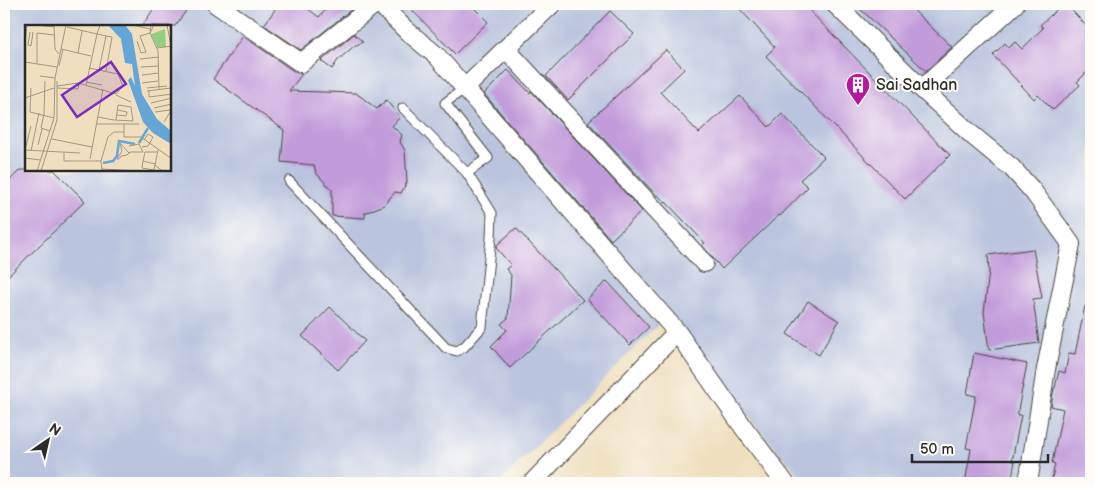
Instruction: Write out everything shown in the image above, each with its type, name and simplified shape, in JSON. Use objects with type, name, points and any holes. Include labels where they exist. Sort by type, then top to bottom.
[{"type":"street","points":[[216,4],[301,63],[375,4]]},
{"type":"street","points":[[380,4],[407,31],[437,56],[677,332],[785,483]]},
{"type":"street","points":[[465,88],[552,4]]},
{"type":"street","points":[[835,4],[972,136],[1012,168],[1032,190],[1071,244],[1046,369],[1028,483]]},
{"type":"street","points":[[922,89],[1014,4]]},
{"type":"street","points":[[506,49],[704,263]]},
{"type":"street","points":[[532,483],[677,332]]},
{"type":"lane","points":[[465,88],[445,103],[488,158],[467,173]]},
{"type":"lane","points":[[289,181],[446,348],[457,351],[482,327],[492,213],[467,173],[403,108]]},
{"type":"shaded area","points":[[4,4],[1091,4],[1091,483],[806,483],[663,320],[499,483],[4,483]]},
{"type":"building","points":[[157,4],[191,4],[175,26],[143,25]]},
{"type":"building","points":[[279,4],[301,4],[319,17],[331,4],[358,4],[301,50],[264,25]]},
{"type":"building","points":[[406,4],[470,4],[488,22],[455,54]]},
{"type":"building","name":"Sai Sadhan","points":[[735,4],[803,4],[950,155],[905,199],[766,56],[775,47]]},
{"type":"building","points":[[855,4],[907,4],[952,47],[926,71]]},
{"type":"building","points":[[1063,4],[1066,4],[1091,31],[1091,68],[1077,82],[1080,85],[1053,110],[1038,95],[1034,99],[993,55],[1005,43],[1009,48],[1015,42],[1022,49],[1043,28],[1040,25]]},
{"type":"building","points":[[610,11],[634,34],[568,100],[546,76]]},
{"type":"building","points":[[354,34],[363,42],[354,46],[338,60],[332,69],[321,61]]},
{"type":"building","points":[[243,36],[295,72],[302,74],[289,91],[356,93],[377,109],[386,100],[400,117],[392,126],[402,135],[400,142],[405,150],[407,182],[401,193],[395,192],[384,205],[365,213],[365,218],[332,216],[332,190],[316,173],[314,165],[281,162],[284,130],[213,79]]},
{"type":"building","points":[[666,50],[684,69],[660,92],[699,133],[740,96],[769,127],[782,114],[824,157],[800,180],[808,187],[780,216],[722,269],[702,245],[705,243],[665,201],[657,196],[588,122]]},
{"type":"building","points":[[508,70],[530,93],[531,91],[642,211],[611,240],[484,94]]},
{"type":"building","points":[[20,170],[55,171],[85,201],[4,280],[4,186]]},
{"type":"building","points":[[516,228],[583,300],[510,368],[491,346],[507,330],[501,324],[508,318],[511,275],[506,269],[511,265],[496,248]]},
{"type":"building","points":[[1033,249],[1042,298],[1033,299],[1039,343],[989,350],[984,312],[989,272],[988,255]]},
{"type":"building","points":[[607,281],[649,327],[630,345],[587,299]]},
{"type":"building","points":[[808,301],[839,321],[819,355],[787,334]]},
{"type":"building","points":[[1085,306],[1091,306],[1091,483],[1051,483],[1055,464],[1052,463],[1063,409],[1051,406],[1054,388],[1059,371],[1065,373],[1069,353],[1075,354]]},
{"type":"building","points":[[330,307],[365,341],[338,370],[302,336]]},
{"type":"building","points":[[974,353],[1027,364],[1017,415],[1021,415],[1012,461],[1015,461],[1011,483],[965,483],[971,449],[966,448],[976,396],[967,394]]},
{"type":"place","name":"Sai Sadhan","points":[[858,106]]}]
